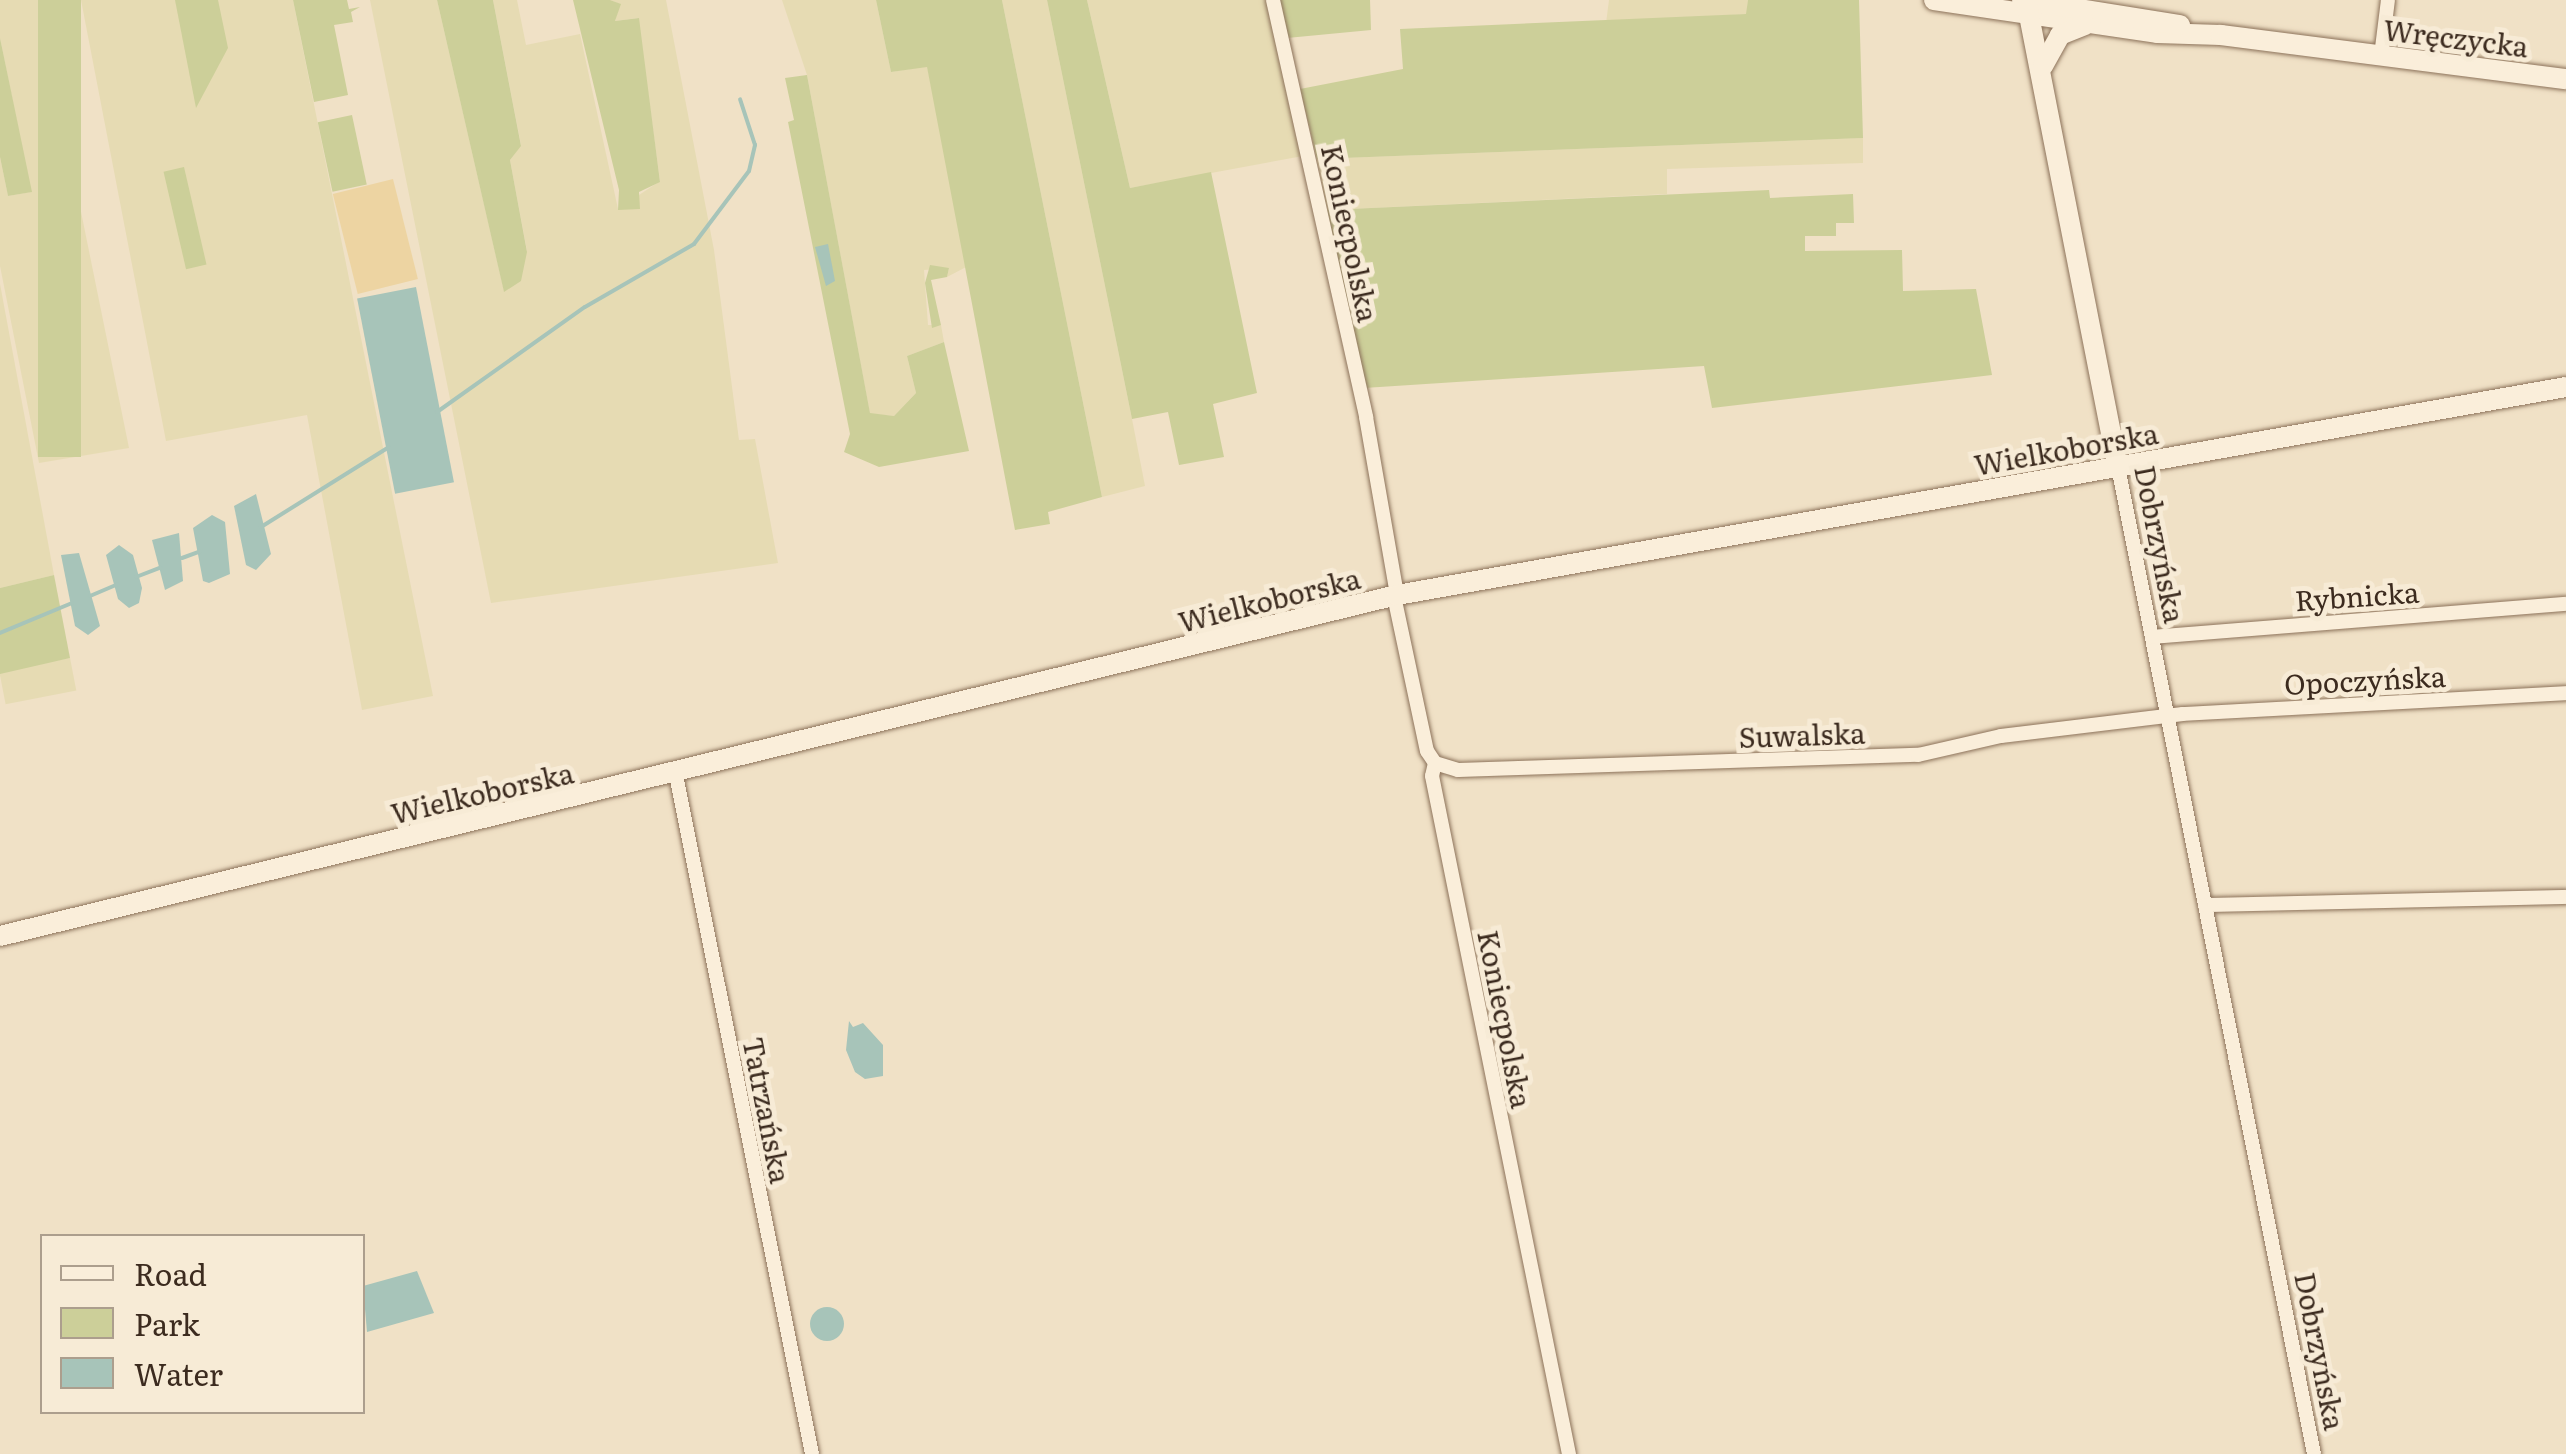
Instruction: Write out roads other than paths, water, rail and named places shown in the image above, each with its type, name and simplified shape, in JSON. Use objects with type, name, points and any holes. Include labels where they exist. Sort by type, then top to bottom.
[{"type":"street","name":"Koniecpolska","points":[[1274,0],[1366,417],[1396,596],[1427,752],[1436,763],[1432,776],[1569,1454]]},
{"type":"street","name":"Wręczycka","points":[[1934,0],[2142,8],[2221,35]]},
{"type":"street","points":[[2382,56],[2388,0]]},
{"type":"street","name":"Wręczycka","points":[[2031,4],[2088,24],[2221,35],[2566,79]]},
{"type":"street","name":"Dobrzyńska","points":[[2031,4],[2118,467],[2314,1454]]},
{"type":"street","points":[[2044,66],[2060,35],[2088,24]]},
{"type":"street","name":"Wielkoborska","points":[[0,936],[676,775],[1396,596],[2566,387]]},
{"type":"street","name":"Rybnicka","points":[[2152,637],[2566,604]]},
{"type":"street","name":"Opoczyńska","points":[[2168,717],[2566,693]]},
{"type":"street","name":"Suwalska","points":[[1436,763],[1458,770],[1918,755],[2001,736],[2168,717]]},
{"type":"street","name":"Tatrzańska","points":[[676,775],[812,1454]]},
{"type":"street","points":[[2205,905],[2566,896]]},
{"type":"water","points":[[828,244],[835,281],[826,286],[815,247]]},
{"type":"water","points":[[416,287],[454,482],[395,494],[357,298]]},
{"type":"water","points":[[256,494],[271,554],[256,570],[246,565],[234,506]]},
{"type":"water","points":[[212,515],[225,522],[230,574],[209,583],[203,581],[193,528]]},
{"type":"water","points":[[179,533],[183,581],[165,590],[152,540]]},
{"type":"water","points":[[119,545],[133,555],[142,588],[139,603],[129,608],[118,599],[106,555]]},
{"type":"water","points":[[79,553],[100,626],[88,635],[75,626],[61,555]]},
{"type":"water","points":[[849,1021],[853,1027],[863,1023],[883,1045],[883,1076],[865,1079],[855,1072],[846,1050]]},
{"type":"water","points":[[417,1271],[434,1313],[367,1332],[365,1285]]},
{"type":"water","points":[[827,1307],[839,1312],[844,1324],[839,1336],[827,1341],[815,1336],[810,1324],[815,1312]]},
{"type":"waterway","points":[[437,412],[585,307],[694,244],[749,171],[755,145],[740,99]]},
{"type":"waterway","points":[[261,527],[389,447]]},
{"type":"waterway","points":[[182,558],[201,551]]},
{"type":"waterway","points":[[136,577],[160,568]]},
{"type":"waterway","points":[[90,596],[118,584]]},
{"type":"waterway","points":[[0,633],[72,603]]}]
